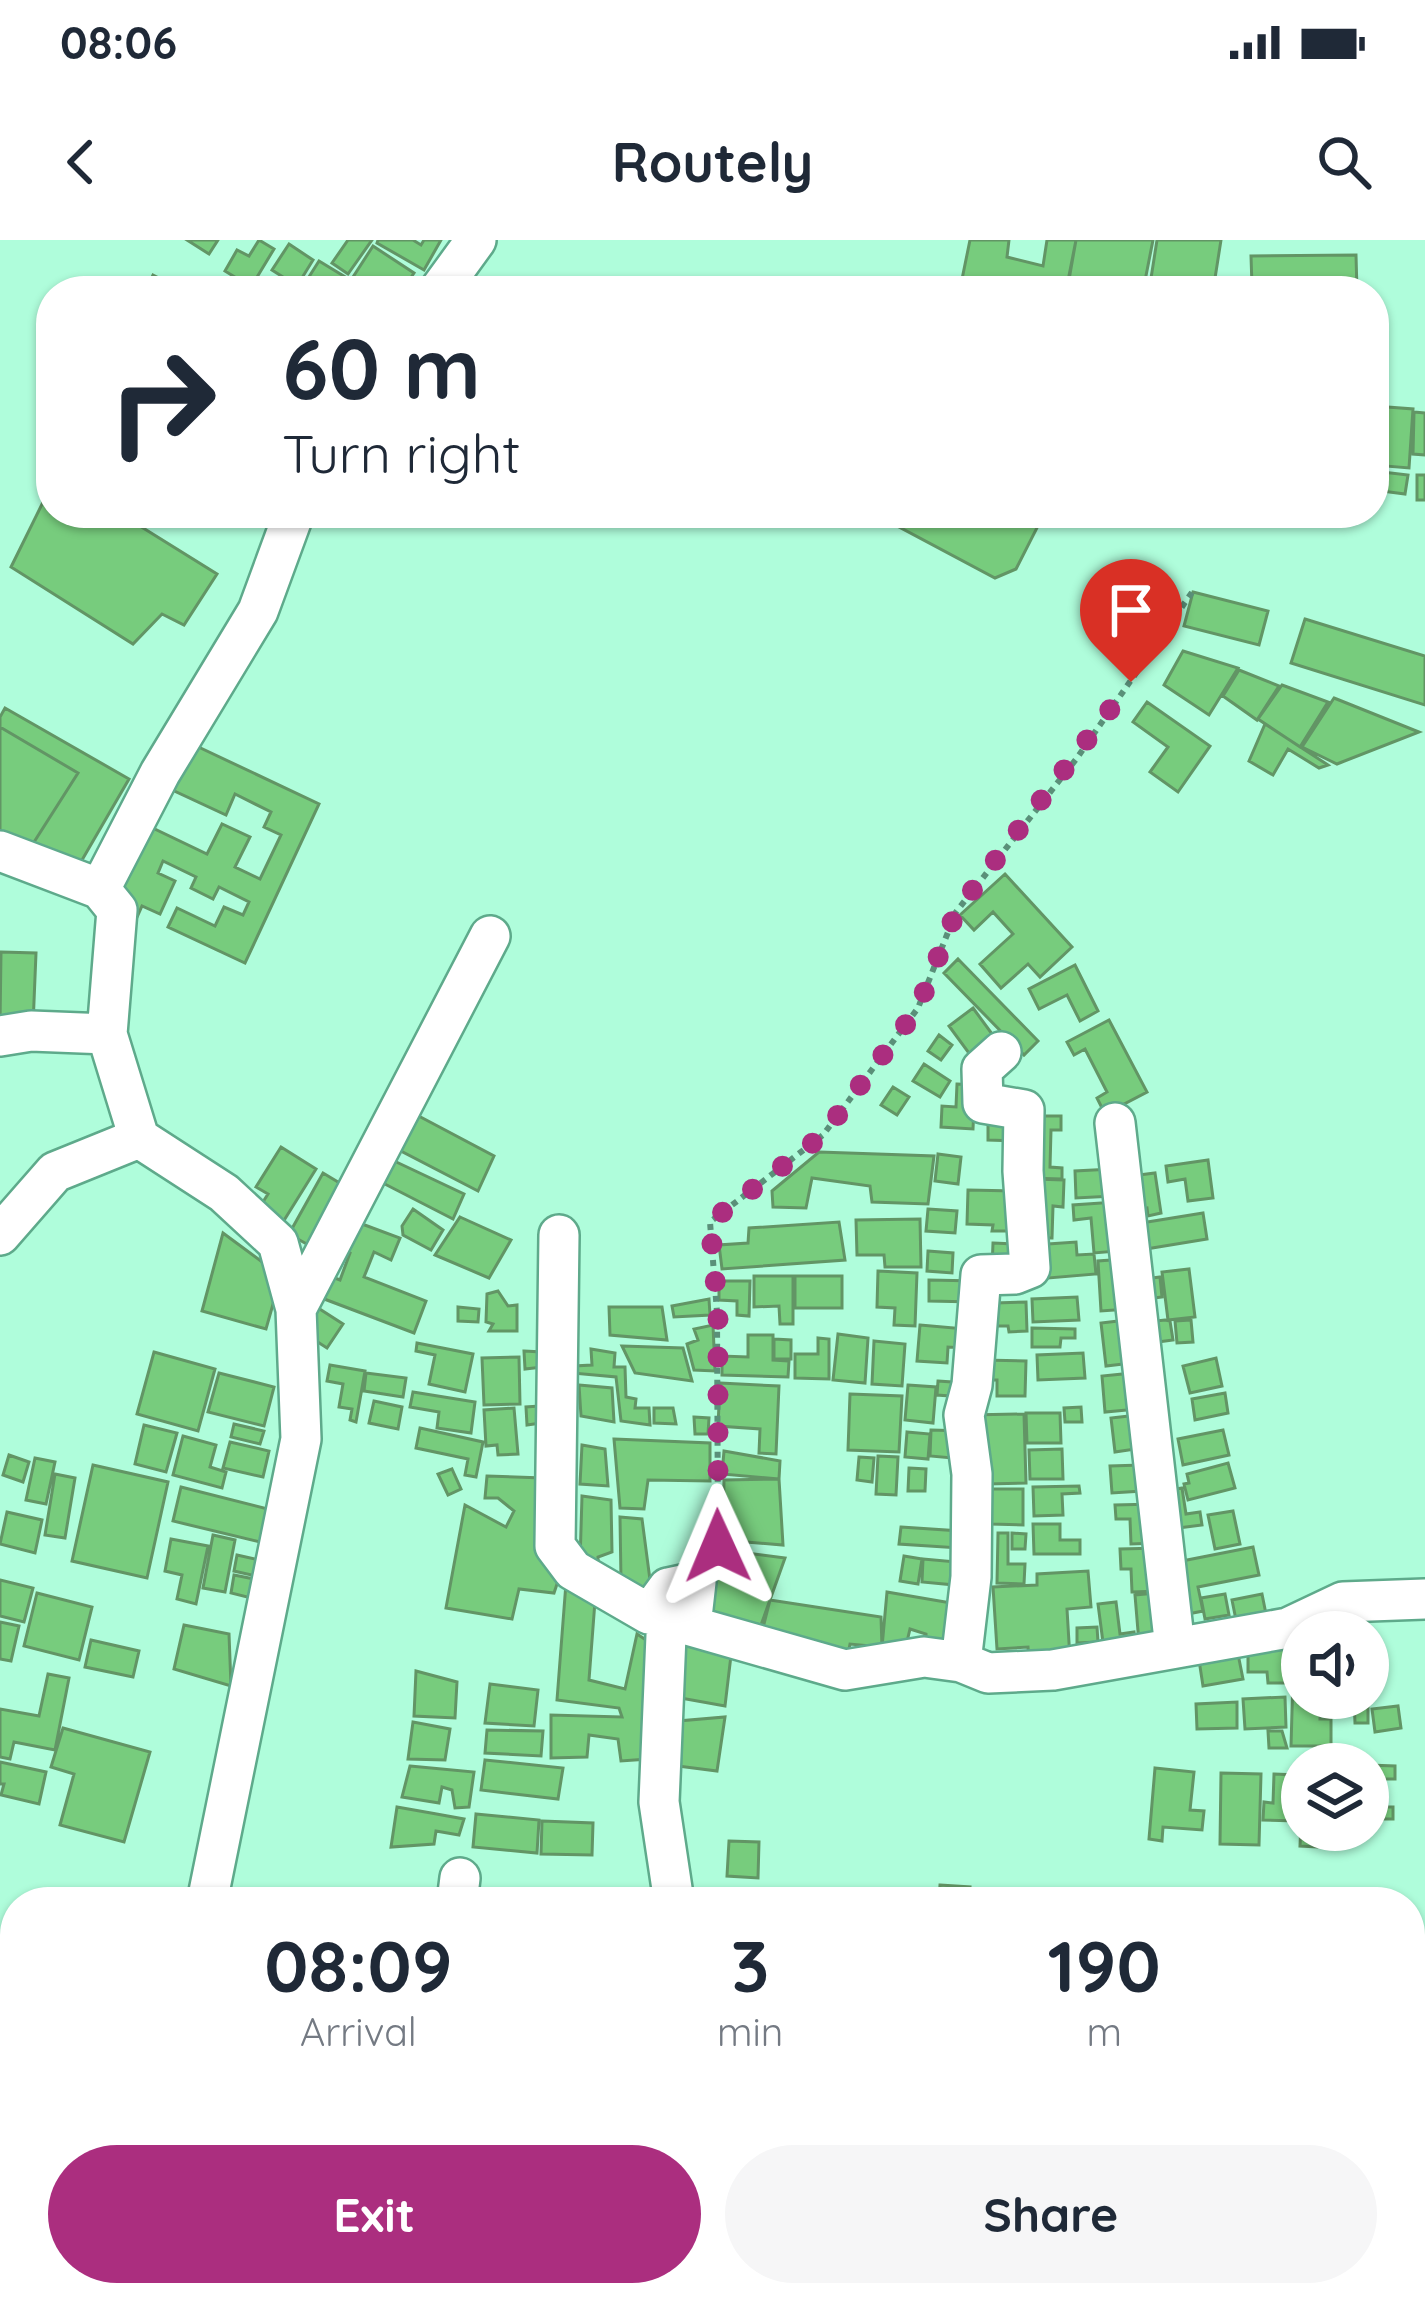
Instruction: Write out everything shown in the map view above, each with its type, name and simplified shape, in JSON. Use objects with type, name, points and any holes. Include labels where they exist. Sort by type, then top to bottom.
[{"type":"street","points":[[450,276],[476,240]]},
{"type":"street","points":[[100,889],[160,773],[258,611],[288,528]]},
{"type":"street","points":[[0,851],[100,889],[117,910],[106,1034],[140,1138],[224,1193],[278,1243],[296,1309],[301,1439],[209,1887]]},
{"type":"street","points":[[296,1309],[490,936]]},
{"type":"street","points":[[0,1036],[31,1031],[106,1034]]},
{"type":"street","points":[[962,1662],[972,1474],[964,1415],[972,1385],[981,1275],[1015,1274],[1030,1268],[1022,1171],[1024,1110],[983,1103],[982,1069],[1001,1052]]},
{"type":"street","points":[[1115,1123],[1175,1648]]},
{"type":"street","points":[[0,1235],[55,1172],[140,1138]]},
{"type":"street","points":[[559,1235],[555,1546],[573,1570],[649,1614],[668,1588],[696,1582],[691,1626],[845,1670],[924,1657],[962,1662],[988,1672],[1053,1670],[1288,1628],[1343,1602],[1425,1599]]},
{"type":"street","points":[[668,1588],[658,1802],[672,1887]]},
{"type":"path","points":[[668,1588],[718,1546],[718,1312],[710,1222],[823,1135],[918,1008],[956,912],[1077,758],[1195,588]]},
{"type":"building","points":[[187,240],[218,240],[209,254]]},
{"type":"building","points":[[259,240],[274,249],[258,276],[233,276],[225,271],[237,250],[249,256]]},
{"type":"building","points":[[348,240],[372,240],[348,274],[332,263]]},
{"type":"building","points":[[378,240],[413,240],[421,245],[424,240],[441,240],[424,270]]},
{"type":"building","points":[[970,240],[1009,240],[1007,257],[1043,266],[1047,240],[1076,240],[1069,276],[963,276]]},
{"type":"building","points":[[1076,240],[1153,240],[1146,276],[1070,276]]},
{"type":"building","points":[[1157,240],[1221,240],[1215,276],[1151,276]]},
{"type":"building","points":[[289,244],[313,260],[303,276],[281,276],[272,270]]},
{"type":"building","points":[[373,246],[414,273],[412,276],[354,276]]},
{"type":"building","points":[[1356,255],[1357,276],[1252,276],[1251,256]]},
{"type":"building","points":[[319,261],[344,276],[310,276]]},
{"type":"building","points":[[1389,407],[1413,409],[1409,468],[1389,466]]},
{"type":"building","points":[[1414,412],[1425,413],[1425,455],[1413,454]]},
{"type":"building","points":[[1389,473],[1408,475],[1405,494],[1389,492]]},
{"type":"building","points":[[1417,475],[1425,475],[1425,500],[1417,500]]},
{"type":"building","points":[[36,516],[36,528],[143,528],[217,574],[184,625],[162,614],[133,644],[11,567]]},
{"type":"building","points":[[901,528],[1037,528],[1016,569],[995,578]]},
{"type":"building","points":[[1193,592],[1268,611],[1259,645],[1184,626]]},
{"type":"building","points":[[1305,619],[1425,656],[1425,705],[1291,663]]},
{"type":"building","points":[[1183,651],[1238,668],[1209,715],[1164,685]]},
{"type":"building","points":[[1239,670],[1279,686],[1257,720],[1223,696]]},
{"type":"building","points":[[1282,685],[1328,702],[1300,747],[1258,719]]},
{"type":"building","points":[[1334,698],[1419,732],[1337,764],[1302,747]]},
{"type":"building","points":[[1147,702],[1210,746],[1178,792],[1150,772],[1168,747],[1133,722]]},
{"type":"building","points":[[5,708],[129,779],[71,879],[0,839],[0,717]]},
{"type":"building","points":[[1265,724],[1328,765],[1319,768],[1288,749],[1273,775],[1249,761]]},
{"type":"building","points":[[0,727],[78,773],[13,875],[0,864]]},
{"type":"building","points":[[190,743],[319,804],[245,963],[168,927],[177,908],[215,926],[224,907],[243,915],[249,902],[219,887],[213,899],[191,888],[196,877],[163,861],[158,873],[175,881],[160,914],[142,906],[134,924],[100,908],[140,822],[207,854],[222,824],[250,837],[235,867],[260,879],[281,835],[264,827],[271,812],[235,794],[226,815],[168,788]]},
{"type":"building","points":[[1005,874],[1072,947],[1040,977],[1028,964],[1001,988],[980,964],[1013,934],[993,912],[974,930],[960,915]]},
{"type":"building","points":[[1,952],[36,953],[33,1026],[0,1024]]},
{"type":"building","points":[[958,959],[1038,1041],[1024,1055],[944,973]]},
{"type":"building","points":[[1075,965],[1098,1011],[1080,1021],[1067,995],[1039,1009],[1029,989]]},
{"type":"building","points":[[973,1008],[995,1038],[971,1056],[949,1026]]},
{"type":"building","points":[[1109,1020],[1147,1092],[1105,1114],[1097,1098],[1107,1092],[1085,1049],[1074,1055],[1067,1042]]},
{"type":"building","points":[[939,1035],[952,1045],[941,1060],[928,1051]]},
{"type":"building","points":[[924,1064],[950,1081],[940,1097],[913,1081]]},
{"type":"building","points":[[957,1084],[975,1085],[973,1129],[941,1127],[942,1106],[956,1107]]},
{"type":"building","points":[[893,1087],[909,1097],[897,1115],[881,1105]]},
{"type":"building","points":[[413,1113],[494,1156],[478,1191],[399,1150]]},
{"type":"building","points":[[1028,1116],[1061,1116],[1061,1130],[1051,1130],[1050,1167],[1062,1168],[1062,1179],[1026,1178]]},
{"type":"building","points":[[988,1119],[1021,1120],[1020,1141],[988,1140]]},
{"type":"building","points":[[281,1147],[316,1169],[278,1230],[254,1216],[268,1194],[256,1187]]},
{"type":"building","points":[[819,1152],[934,1156],[928,1204],[872,1202],[870,1186],[812,1178],[806,1208],[773,1207],[772,1191]]},
{"type":"building","points":[[938,1154],[961,1157],[958,1184],[935,1181]]},
{"type":"building","points":[[390,1159],[464,1194],[453,1219],[377,1180]]},
{"type":"building","points":[[1208,1160],[1213,1198],[1188,1201],[1185,1179],[1168,1182],[1166,1166]]},
{"type":"building","points":[[1112,1169],[1113,1196],[1076,1198],[1075,1171]]},
{"type":"building","points":[[323,1173],[353,1191],[319,1251],[289,1234]]},
{"type":"building","points":[[1155,1173],[1161,1213],[1148,1216],[1147,1208],[1128,1211],[1123,1177]]},
{"type":"building","points":[[1035,1179],[1064,1180],[1063,1207],[1053,1206],[1052,1238],[1033,1238]]},
{"type":"building","points":[[968,1190],[1014,1191],[1012,1231],[967,1224]]},
{"type":"building","points":[[1115,1202],[1118,1251],[1094,1253],[1091,1218],[1074,1220],[1073,1205]]},
{"type":"building","points":[[413,1209],[443,1230],[431,1250],[403,1235],[402,1226]]},
{"type":"building","points":[[928,1209],[957,1211],[955,1233],[926,1231]]},
{"type":"building","points":[[1203,1213],[1207,1239],[1140,1250],[1135,1224]]},
{"type":"building","points":[[460,1217],[511,1240],[489,1278],[435,1255]]},
{"type":"building","points":[[920,1219],[921,1267],[885,1267],[884,1255],[857,1255],[856,1220]]},
{"type":"building","points":[[354,1221],[400,1238],[391,1260],[374,1252],[364,1277],[426,1301],[414,1333],[319,1297],[327,1275],[340,1280],[350,1253],[343,1250]]},
{"type":"building","points":[[839,1222],[845,1260],[722,1269],[719,1245],[748,1243],[749,1228]]},
{"type":"building","points":[[223,1233],[281,1276],[266,1329],[202,1311]]},
{"type":"building","points":[[1076,1242],[1077,1255],[1094,1254],[1096,1274],[1037,1279],[1034,1245]]},
{"type":"building","points":[[993,1243],[1014,1244],[1020,1270],[992,1268]]},
{"type":"building","points":[[928,1251],[953,1253],[952,1273],[927,1271]]},
{"type":"building","points":[[1125,1259],[1128,1309],[1101,1311],[1098,1261]]},
{"type":"building","points":[[1189,1269],[1195,1317],[1168,1320],[1162,1272]]},
{"type":"building","points":[[878,1271],[917,1273],[915,1326],[894,1325],[895,1308],[877,1307]]},
{"type":"building","points":[[754,1276],[793,1276],[793,1324],[780,1324],[779,1306],[754,1307]]},
{"type":"building","points":[[795,1276],[842,1276],[842,1308],[795,1308]]},
{"type":"building","points":[[1160,1277],[1162,1297],[1139,1300],[1137,1280]]},
{"type":"building","points":[[929,1280],[976,1281],[975,1302],[929,1301]]},
{"type":"building","points":[[719,1281],[750,1281],[749,1316],[737,1315],[737,1301],[719,1300]]},
{"type":"building","points":[[498,1291],[508,1306],[517,1305],[517,1331],[489,1331],[493,1324],[486,1322],[487,1294]]},
{"type":"building","points":[[1077,1297],[1079,1320],[1033,1322],[1032,1299]]},
{"type":"building","points":[[709,1299],[710,1315],[674,1317],[672,1306]]},
{"type":"building","points":[[1026,1302],[1027,1331],[1009,1332],[1008,1326],[995,1326],[995,1303]]},
{"type":"building","points":[[315,1306],[343,1324],[327,1348],[299,1330]]},
{"type":"building","points":[[458,1307],[479,1309],[478,1322],[458,1321]]},
{"type":"building","points":[[609,1307],[662,1307],[667,1340],[610,1335]]},
{"type":"building","points":[[1127,1320],[1132,1363],[1106,1366],[1101,1323]]},
{"type":"building","points":[[1191,1320],[1193,1342],[1177,1343],[1175,1321]]},
{"type":"building","points":[[1170,1321],[1173,1340],[1150,1343],[1147,1322]]},
{"type":"building","points":[[713,1325],[715,1371],[694,1370],[687,1344],[698,1340],[694,1329]]},
{"type":"building","points":[[920,1325],[966,1329],[964,1348],[948,1347],[947,1363],[917,1361]]},
{"type":"building","points":[[1032,1328],[1075,1329],[1075,1338],[1061,1338],[1060,1347],[1032,1347]]},
{"type":"building","points":[[838,1334],[868,1338],[865,1383],[833,1380]]},
{"type":"building","points":[[748,1335],[773,1335],[773,1360],[789,1361],[788,1377],[722,1375],[722,1356],[748,1357]]},
{"type":"building","points":[[818,1338],[829,1339],[829,1379],[795,1378],[795,1354],[818,1354]]},
{"type":"building","points":[[774,1339],[791,1340],[791,1359],[774,1359]]},
{"type":"building","points":[[874,1341],[905,1344],[902,1386],[872,1384]]},
{"type":"building","points":[[417,1343],[473,1354],[465,1392],[429,1384],[435,1355],[416,1351]]},
{"type":"building","points":[[622,1346],[683,1348],[692,1381],[635,1373]]},
{"type":"building","points":[[591,1349],[615,1353],[614,1367],[625,1367],[626,1397],[636,1399],[635,1408],[649,1408],[650,1425],[621,1421],[616,1377],[572,1373],[574,1366],[592,1365]]},
{"type":"building","points":[[524,1351],[542,1352],[543,1367],[525,1369]]},
{"type":"building","points":[[154,1352],[215,1369],[198,1431],[137,1414]]},
{"type":"building","points":[[1083,1353],[1085,1378],[1038,1380],[1037,1355]]},
{"type":"building","points":[[519,1357],[520,1404],[484,1405],[482,1358]]},
{"type":"building","points":[[1216,1358],[1222,1386],[1190,1393],[1183,1366]]},
{"type":"building","points":[[982,1360],[1026,1361],[1025,1396],[997,1396],[997,1380],[982,1380]]},
{"type":"building","points":[[330,1365],[365,1371],[356,1422],[350,1420],[352,1409],[339,1407],[343,1384],[327,1381]]},
{"type":"building","points":[[219,1373],[274,1387],[264,1426],[208,1412]]},
{"type":"building","points":[[366,1373],[406,1378],[403,1397],[364,1391]]},
{"type":"building","points":[[1133,1373],[1138,1409],[1105,1412],[1102,1376]]},
{"type":"building","points":[[938,1381],[966,1383],[964,1397],[937,1395]]},
{"type":"building","points":[[720,1383],[779,1386],[776,1454],[759,1453],[760,1429],[718,1426]]},
{"type":"building","points":[[579,1385],[612,1388],[614,1422],[581,1416]]},
{"type":"building","points":[[908,1385],[936,1387],[933,1423],[905,1420]]},
{"type":"building","points":[[413,1392],[475,1402],[471,1433],[437,1428],[439,1412],[410,1407]]},
{"type":"building","points":[[1225,1393],[1228,1413],[1195,1420],[1192,1399]]},
{"type":"building","points":[[850,1394],[902,1396],[899,1452],[848,1450]]},
{"type":"building","points":[[374,1401],[402,1407],[398,1429],[369,1423]]},
{"type":"building","points":[[539,1406],[541,1423],[527,1425],[526,1407]]},
{"type":"building","points":[[1081,1407],[1082,1422],[1065,1422],[1064,1408]]},
{"type":"building","points":[[514,1408],[518,1454],[498,1455],[497,1445],[486,1446],[484,1410]]},
{"type":"building","points":[[654,1408],[673,1408],[676,1424],[654,1423]]},
{"type":"building","points":[[1026,1413],[1060,1413],[1061,1443],[1027,1443]]},
{"type":"building","points":[[1024,1414],[1026,1483],[987,1484],[969,1415]]},
{"type":"building","points":[[1138,1415],[1142,1448],[1115,1452],[1111,1418]]},
{"type":"building","points":[[694,1417],[709,1418],[708,1434],[695,1434]]},
{"type":"building","points":[[234,1424],[264,1431],[260,1444],[231,1437]]},
{"type":"building","points":[[144,1425],[177,1433],[166,1472],[135,1464]]},
{"type":"building","points":[[420,1428],[483,1442],[476,1477],[465,1475],[468,1459],[416,1448]]},
{"type":"building","points":[[931,1430],[963,1431],[952,1458],[930,1456]]},
{"type":"building","points":[[1223,1430],[1229,1455],[1183,1465],[1178,1439]]},
{"type":"building","points":[[907,1432],[930,1434],[928,1459],[905,1457]]},
{"type":"building","points":[[183,1436],[216,1445],[210,1467],[226,1472],[222,1488],[173,1475]]},
{"type":"building","points":[[614,1439],[710,1443],[710,1481],[648,1480],[644,1509],[620,1508]]},
{"type":"building","points":[[230,1442],[269,1451],[263,1477],[223,1468]]},
{"type":"building","points":[[582,1445],[605,1449],[608,1486],[580,1484]]},
{"type":"building","points":[[1062,1449],[1063,1479],[1030,1479],[1029,1450]]},
{"type":"building","points":[[724,1451],[780,1461],[779,1479],[722,1474]]},
{"type":"building","points":[[9,1455],[29,1462],[23,1482],[3,1475]]},
{"type":"building","points":[[878,1456],[898,1457],[896,1495],[876,1494]]},
{"type":"building","points":[[859,1457],[874,1458],[872,1482],[857,1480]]},
{"type":"building","points":[[35,1458],[55,1462],[46,1504],[26,1500]]},
{"type":"building","points":[[1228,1463],[1235,1488],[1188,1500],[1187,1474]]},
{"type":"building","points":[[93,1465],[168,1482],[147,1578],[72,1561]]},
{"type":"building","points":[[1141,1465],[1142,1491],[1112,1493],[1110,1466]]},
{"type":"building","points":[[909,1468],[926,1469],[925,1491],[908,1491]]},
{"type":"building","points":[[452,1469],[461,1489],[448,1495],[438,1474]]},
{"type":"building","points":[[55,1474],[75,1478],[65,1538],[45,1535]]},
{"type":"building","points":[[487,1476],[543,1478],[563,1566],[554,1593],[519,1589],[512,1619],[446,1608],[465,1505],[506,1527],[514,1511],[498,1498],[485,1498]]},
{"type":"building","points":[[779,1479],[783,1545],[723,1540],[724,1480]]},
{"type":"building","points":[[1079,1486],[1080,1493],[1062,1494],[1063,1515],[1034,1516],[1033,1487]]},
{"type":"building","points":[[181,1487],[268,1509],[260,1542],[173,1521]]},
{"type":"building","points":[[1182,1488],[1186,1514],[1200,1512],[1202,1525],[1170,1529],[1164,1491]]},
{"type":"building","points":[[992,1489],[1023,1489],[1023,1525],[991,1524]]},
{"type":"building","points":[[582,1496],[611,1500],[612,1552],[598,1557],[599,1574],[580,1562]]},
{"type":"building","points":[[1155,1504],[1156,1543],[1131,1544],[1130,1519],[1116,1519],[1115,1505]]},
{"type":"building","points":[[1233,1511],[1240,1544],[1215,1549],[1208,1515]]},
{"type":"building","points":[[7,1512],[42,1520],[35,1553],[0,1544]]},
{"type":"building","points":[[620,1517],[642,1519],[652,1595],[621,1581]]},
{"type":"building","points":[[1033,1524],[1060,1524],[1060,1540],[1080,1540],[1080,1554],[1034,1554]]},
{"type":"building","points":[[901,1527],[960,1531],[959,1548],[899,1544]]},
{"type":"building","points":[[998,1533],[1008,1533],[1008,1564],[1025,1564],[1024,1584],[997,1583]]},
{"type":"building","points":[[1012,1533],[1026,1534],[1025,1549],[1012,1549]]},
{"type":"building","points":[[213,1535],[235,1540],[225,1592],[203,1588]]},
{"type":"building","points":[[171,1539],[208,1546],[196,1604],[177,1599],[182,1575],[165,1571]]},
{"type":"building","points":[[1253,1547],[1259,1575],[1198,1587],[1203,1611],[1183,1615],[1172,1563]]},
{"type":"building","points":[[1160,1548],[1161,1591],[1132,1592],[1131,1569],[1121,1569],[1120,1549]]},
{"type":"building","points":[[723,1550],[785,1558],[761,1625],[701,1611]]},
{"type":"building","points":[[237,1555],[259,1560],[256,1576],[234,1571]]},
{"type":"building","points":[[904,1556],[922,1559],[918,1584],[900,1581]]},
{"type":"building","points":[[923,1559],[957,1562],[955,1585],[922,1582]]},
{"type":"building","points":[[1088,1571],[1091,1607],[1067,1609],[1070,1659],[1029,1661],[1028,1647],[997,1649],[993,1587],[1037,1585],[1037,1574]]},
{"type":"building","points":[[234,1575],[254,1579],[251,1598],[231,1593]]},
{"type":"building","points":[[0,1580],[33,1588],[24,1622],[0,1616]]},
{"type":"building","points":[[566,1583],[595,1601],[589,1680],[625,1689],[637,1634],[655,1646],[648,1759],[621,1761],[618,1739],[589,1735],[587,1757],[551,1758],[551,1715],[622,1717],[619,1708],[557,1700]]},
{"type":"building","points":[[676,1589],[732,1647],[725,1706],[664,1695]]},
{"type":"building","points":[[887,1592],[957,1604],[955,1654],[926,1651],[926,1634],[910,1629],[905,1650],[882,1647]]},
{"type":"building","points":[[1166,1592],[1170,1641],[1139,1643],[1135,1595]]},
{"type":"building","points":[[37,1593],[92,1607],[79,1660],[24,1646]]},
{"type":"building","points":[[1225,1594],[1229,1615],[1205,1619],[1201,1598]]},
{"type":"building","points":[[1262,1594],[1269,1629],[1239,1635],[1232,1600]]},
{"type":"building","points":[[770,1600],[881,1617],[882,1647],[850,1644],[847,1659],[761,1636]]},
{"type":"building","points":[[1116,1602],[1120,1634],[1134,1632],[1136,1647],[1104,1650],[1098,1604]]},
{"type":"building","points":[[0,1622],[19,1626],[11,1661],[0,1659]]},
{"type":"building","points":[[184,1625],[229,1634],[231,1686],[174,1669]]},
{"type":"building","points":[[1097,1627],[1098,1642],[1077,1643],[1077,1628]]},
{"type":"building","points":[[91,1640],[139,1651],[133,1677],[85,1667]]},
{"type":"building","points":[[1248,1645],[1281,1645],[1281,1683],[1268,1683],[1267,1672],[1248,1672]]},
{"type":"building","points":[[1238,1654],[1243,1679],[1203,1686],[1199,1660]]},
{"type":"building","points":[[416,1671],[457,1682],[455,1718],[414,1716]]},
{"type":"building","points":[[48,1674],[69,1678],[55,1750],[14,1742],[10,1759],[0,1757],[0,1709],[39,1716]]},
{"type":"building","points":[[490,1684],[538,1690],[534,1726],[485,1723]]},
{"type":"building","points":[[1281,1697],[1281,1719],[1286,1719],[1286,1727],[1245,1729],[1243,1699]]},
{"type":"building","points":[[1237,1702],[1237,1728],[1197,1729],[1196,1704]]},
{"type":"building","points":[[1398,1706],[1401,1728],[1375,1732],[1373,1719],[1389,1719],[1389,1707]]},
{"type":"building","points":[[725,1717],[717,1771],[662,1764],[667,1722]]},
{"type":"building","points":[[1292,1719],[1331,1719],[1331,1743],[1291,1743]]},
{"type":"building","points":[[413,1722],[450,1729],[445,1760],[408,1759]]},
{"type":"building","points":[[63,1728],[150,1752],[124,1842],[60,1825],[74,1774],[51,1767]]},
{"type":"building","points":[[487,1730],[543,1731],[541,1756],[485,1753]]},
{"type":"building","points":[[1268,1731],[1282,1731],[1286,1743],[1269,1748]]},
{"type":"building","points":[[485,1760],[563,1768],[558,1799],[481,1790]]},
{"type":"building","points":[[0,1762],[46,1772],[39,1804],[1,1795]]},
{"type":"building","points":[[410,1766],[474,1772],[469,1807],[455,1808],[452,1790],[442,1787],[439,1803],[402,1797]]},
{"type":"building","points":[[1155,1768],[1194,1772],[1190,1810],[1204,1811],[1202,1830],[1163,1827],[1162,1841],[1149,1839]]},
{"type":"building","points":[[1221,1773],[1261,1774],[1259,1845],[1220,1844]]},
{"type":"building","points":[[1274,1774],[1281,1774],[1281,1821],[1263,1820],[1264,1802],[1273,1803]]},
{"type":"building","points":[[397,1807],[464,1819],[459,1835],[436,1831],[434,1844],[391,1847]]},
{"type":"building","points":[[476,1814],[539,1820],[537,1853],[473,1847]]},
{"type":"building","points":[[542,1821],[593,1823],[592,1855],[541,1854]]},
{"type":"building","points":[[729,1841],[759,1842],[758,1878],[727,1876]]},
{"type":"route","points":[[718,1546],[718,1312],[710,1222],[823,1135],[918,1008],[956,912],[1131,682]]}]
